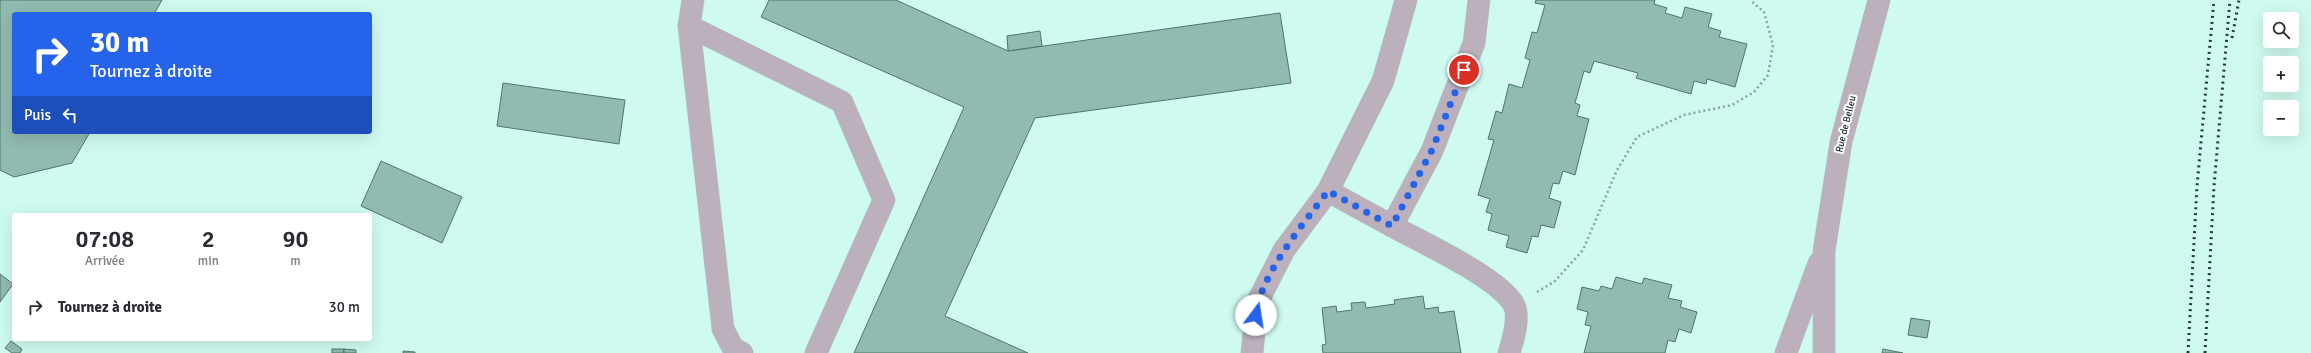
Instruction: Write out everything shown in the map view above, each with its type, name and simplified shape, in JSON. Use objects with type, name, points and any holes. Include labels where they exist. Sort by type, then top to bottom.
[{"type":"street","points":[[693,0],[690,26],[723,329],[733,348],[742,353]]},
{"type":"street","points":[[1252,353],[1257,303],[1284,250],[1328,191],[1383,81],[1406,0]]},
{"type":"street","points":[[1392,226],[1432,150],[1474,43],[1479,0]]},
{"type":"street","name":"Rue de Belleu","points":[[1824,251],[1841,142],[1879,0]]},
{"type":"street","points":[[690,26],[842,102],[884,200],[816,353]]},
{"type":"street","points":[[1328,191],[1491,281],[1514,306],[1516,331],[1509,353]]},
{"type":"street","points":[[1786,353],[1824,251]]},
{"type":"street","points":[[1824,251],[1824,353]]},
{"type":"path","points":[[1514,306],[1556,281],[1583,250],[1617,170],[1637,137],[1684,115],[1732,105],[1754,92],[1768,74],[1773,45],[1764,12],[1750,0]]},
{"type":"building","points":[[0,0],[162,0],[155,12],[12,12],[12,134],[89,134],[72,163],[14,177],[0,170]]},
{"type":"building","points":[[769,0],[896,0],[1008,51],[1280,13],[1291,83],[1035,118],[945,316],[1028,353],[854,353],[964,107],[761,17]]},
{"type":"building","points":[[1536,0],[1655,0],[1654,4],[1667,8],[1665,13],[1682,18],[1685,7],[1712,14],[1708,27],[1721,31],[1719,37],[1747,44],[1735,87],[1707,79],[1706,84],[1694,81],[1691,94],[1636,78],[1638,73],[1594,61],[1590,73],[1584,71],[1575,103],[1580,105],[1577,116],[1589,119],[1575,175],[1563,171],[1559,184],[1553,183],[1549,198],[1561,202],[1554,228],[1541,225],[1538,237],[1532,236],[1527,253],[1506,247],[1509,236],[1488,230],[1492,214],[1486,212],[1490,199],[1478,195],[1494,140],[1488,139],[1496,111],[1502,113],[1509,84],[1522,88],[1530,60],[1525,58],[1532,32],[1537,33],[1545,5],[1535,3]]},
{"type":"building","points":[[1040,31],[1042,46],[1008,51],[1007,36]]},
{"type":"building","points":[[503,83],[625,100],[619,144],[497,126]]},
{"type":"building","points":[[381,161],[462,197],[442,243],[361,206]]},
{"type":"building","points":[[0,274],[12,283],[12,285],[0,302]]},
{"type":"building","points":[[1616,277],[1642,284],[1644,278],[1672,285],[1668,298],[1682,301],[1680,307],[1697,312],[1691,333],[1679,329],[1675,342],[1668,340],[1665,353],[1584,353],[1591,326],[1585,325],[1588,312],[1577,309],[1582,287],[1599,291],[1601,286],[1612,289]]},
{"type":"building","points":[[1423,296],[1425,309],[1438,307],[1439,313],[1454,311],[1461,353],[1323,353],[1322,345],[1326,344],[1322,308],[1336,306],[1337,312],[1352,310],[1351,303],[1365,302],[1366,308],[1395,304],[1394,300]]},
{"type":"building","points":[[1911,318],[1930,321],[1927,338],[1908,335]]},
{"type":"building","points":[[11,341],[22,349],[20,353],[12,353],[5,348]]},
{"type":"building","points":[[332,349],[344,349],[344,353],[332,353]]},
{"type":"building","points":[[344,349],[356,350],[356,353],[344,353]]},
{"type":"building","points":[[1883,349],[1903,353],[1882,353]]},
{"type":"building","points":[[403,351],[415,352],[415,353],[403,353]]},
{"type":"railway","points":[[2188,353],[2197,186],[2214,0]]},
{"type":"railway","points":[[2205,353],[2214,186],[2230,0]]},
{"type":"railway","points":[[2232,38],[2239,0]]},
{"type":"route","points":[[1256,315],[1257,303],[1284,250],[1328,191],[1392,226],[1432,150],[1464,70]]}]
